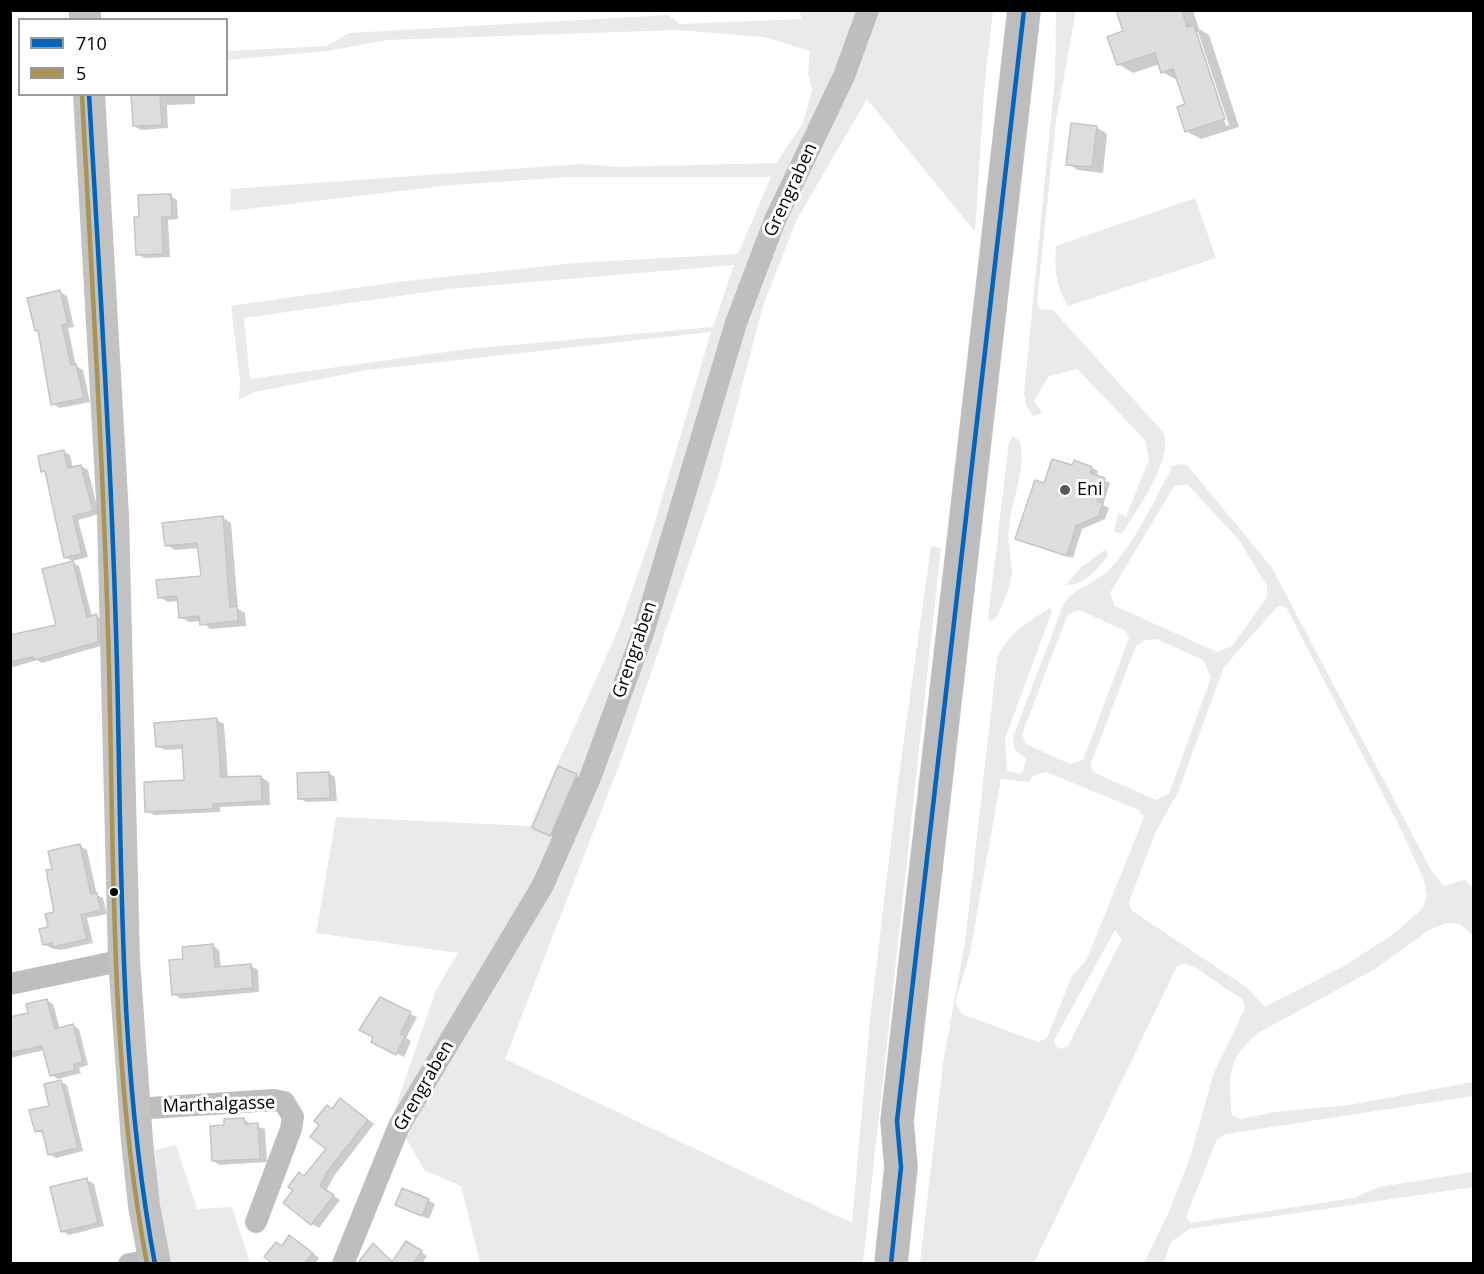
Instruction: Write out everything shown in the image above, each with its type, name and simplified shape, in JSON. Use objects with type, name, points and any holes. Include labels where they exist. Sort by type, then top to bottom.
[{"type":"main road","points":[[891,1263],[901,1167],[897,1120],[1024,10]]},
{"type":"main road","points":[[901,1167],[917,1123],[1010,328],[1044,10]]},
{"type":"street","name":"Grengraben","points":[[343,1263],[399,1126],[543,885],[585,789],[642,633],[736,323],[775,220],[844,76],[868,10]]},
{"type":"street","points":[[89,96],[113,516],[124,960],[134,1109],[144,1206],[146,1262]]},
{"type":"street","points":[[10,984],[124,960]]},
{"type":"street","name":"Marthalgasse","points":[[134,1109],[274,1100],[284,1102],[293,1117],[291,1129],[256,1222]]},
{"type":"shaded area","points":[[800,10],[993,11],[984,91],[975,232],[867,99],[796,221],[763,306],[718,477],[622,758],[505,1059],[852,1223],[870,1019],[899,775],[931,546],[941,548],[863,1263],[480,1263],[461,1186],[424,1170],[393,1115],[436,990],[458,953],[316,933],[336,817],[530,826],[618,630],[650,539],[711,332],[367,370],[254,392],[239,400],[240,381],[231,306],[398,282],[575,263],[738,254],[771,177],[569,177],[451,185],[230,211],[231,189],[583,164],[616,167],[776,163],[803,123],[812,90],[808,73],[810,51],[764,37],[677,30],[387,40],[328,51],[228,60],[228,51],[327,46],[349,33],[668,15],[680,24],[801,19]],"holes":[[[734,265],[713,327],[468,349],[250,379],[244,318],[448,289]]]},
{"type":"shaded area","points":[[1056,11],[1076,11],[1056,121],[1037,301],[1040,309],[1053,310],[1163,432],[1165,442],[1164,455],[1153,483],[1120,534],[1114,531],[1118,513],[1126,516],[1149,460],[1145,440],[1077,369],[1049,376],[1034,401],[1042,413],[1033,416],[1026,405],[1024,393],[1055,77]]},
{"type":"shaded area","points":[[1195,198],[1216,258],[1068,306],[1057,277],[1056,246]]},
{"type":"shaded area","points":[[1013,436],[1020,441],[1021,464],[1009,533],[1012,575],[1007,594],[996,618],[990,621],[988,618],[1009,442]]},
{"type":"shaded area","points":[[1187,465],[1272,568],[1431,870],[1443,886],[1465,880],[1474,889],[1473,935],[1460,924],[1445,923],[1429,930],[1375,969],[1260,1032],[1241,1050],[1230,1079],[1232,1115],[1240,1119],[1275,1112],[1349,1105],[1473,1082],[1473,1096],[1226,1134],[1217,1139],[1186,1217],[1190,1223],[1354,1198],[1379,1187],[1473,1172],[1473,1187],[1189,1229],[1171,1242],[1164,1263],[1144,1263],[1167,1216],[1190,1158],[1213,1075],[1245,1008],[1243,1000],[1196,968],[1184,963],[1177,966],[1034,1263],[920,1263],[943,1063],[965,942],[997,658],[1012,636],[1026,623],[1050,608],[1052,611],[1005,739],[1007,770],[1018,774],[1023,772],[1026,759],[1014,749],[1013,737],[1064,603],[1073,593],[1104,575],[1119,559],[1144,520],[1173,466]],"holes":[[[1187,484],[1239,540],[1267,586],[1267,597],[1232,646],[1217,652],[1115,606],[1110,593],[1174,486]],[[1278,606],[1286,607],[1401,829],[1424,880],[1427,896],[1422,909],[1392,935],[1344,966],[1265,1007],[1246,987],[1131,910],[1129,902],[1155,833],[1178,792],[1224,667]],[[1079,610],[1126,631],[1129,638],[1083,760],[1070,764],[1026,744],[1022,734],[1068,614]],[[1157,639],[1203,660],[1211,677],[1169,794],[1156,800],[1093,772],[1091,763],[1136,646],[1145,640]],[[1046,772],[1139,810],[1144,817],[1087,959],[1072,976],[1047,1038],[1038,1042],[962,1014],[955,1003],[970,953],[1001,779],[1029,782],[1032,776]],[[1115,930],[1122,939],[1068,1046],[1061,1049],[1055,1046],[1054,1040]]]},
{"type":"shaded area","points":[[1106,549],[1108,556],[1095,571],[1078,583],[1066,585],[1080,568]]},
{"type":"shaded area","points":[[176,1145],[197,1209],[232,1207],[250,1263],[170,1263],[157,1187],[155,1150]]},
{"type":"building","points":[[1116,10],[1182,10],[1187,27],[1194,25],[1225,119],[1185,132],[1177,107],[1185,104],[1173,69],[1161,73],[1155,53],[1117,65],[1107,37],[1123,31]]},
{"type":"building","points":[[131,96],[160,96],[162,125],[133,126]]},
{"type":"building","points":[[1071,123],[1097,126],[1092,167],[1066,165]]},
{"type":"building","points":[[171,194],[172,216],[162,217],[163,254],[136,255],[134,217],[139,217],[138,195]]},
{"type":"building","points":[[60,290],[68,323],[62,325],[71,365],[76,364],[84,398],[51,405],[38,330],[35,331],[27,298]]},
{"type":"building","points":[[64,450],[68,468],[81,465],[93,511],[73,516],[82,554],[64,558],[45,471],[41,472],[38,456]]},
{"type":"building","points":[[1052,459],[1072,465],[1074,460],[1092,467],[1090,473],[1105,478],[1097,501],[1103,503],[1099,516],[1076,526],[1067,556],[1015,539],[1035,480],[1044,483]]},
{"type":"building","points":[[223,516],[230,607],[237,606],[238,621],[200,625],[199,616],[179,618],[177,596],[158,598],[156,580],[201,576],[197,543],[165,546],[162,523]]},
{"type":"building","points":[[73,561],[87,617],[97,614],[98,642],[34,660],[33,657],[10,662],[10,635],[56,625],[42,569]]},
{"type":"building","points":[[217,718],[221,777],[261,776],[262,801],[213,804],[213,809],[145,812],[144,782],[184,780],[182,745],[156,747],[154,723]]},
{"type":"building","points":[[558,766],[577,774],[550,836],[532,828]]},
{"type":"building","points":[[329,772],[330,798],[298,799],[297,773]]},
{"type":"building","points":[[80,844],[91,894],[97,893],[101,910],[81,915],[87,939],[53,947],[52,943],[43,945],[39,929],[48,927],[45,914],[54,912],[46,870],[52,869],[48,851]]},
{"type":"building","points":[[213,944],[215,967],[251,964],[253,988],[172,995],[169,960],[183,959],[182,947]]},
{"type":"building","points":[[380,997],[411,1012],[400,1034],[405,1036],[396,1055],[371,1042],[373,1037],[359,1030]]},
{"type":"building","points":[[47,999],[55,1029],[73,1024],[83,1062],[74,1064],[75,1070],[50,1076],[42,1046],[10,1053],[10,1017],[28,1013],[26,1004]]},
{"type":"building","points":[[61,1080],[78,1148],[48,1155],[42,1130],[35,1132],[29,1110],[49,1106],[44,1084]]},
{"type":"building","points":[[340,1098],[368,1120],[327,1172],[320,1186],[334,1195],[311,1225],[283,1203],[293,1190],[288,1187],[299,1172],[304,1176],[326,1149],[310,1137],[319,1125],[314,1121],[327,1105],[332,1109]]},
{"type":"building","points":[[244,1118],[245,1124],[258,1123],[260,1159],[212,1161],[210,1126],[224,1125],[224,1119]]},
{"type":"building","points":[[87,1178],[98,1223],[61,1232],[50,1187]]},
{"type":"building","points":[[402,1188],[429,1199],[422,1216],[395,1205]]},
{"type":"building","points":[[289,1235],[313,1253],[305,1263],[272,1263],[264,1257],[276,1242],[282,1246]]},
{"type":"building","points":[[406,1241],[422,1251],[414,1263],[358,1263],[373,1243],[392,1262]]},
{"type":"transit line","name":"710","points":[[891,1264],[901,1167],[897,1121],[1024,10]]},
{"type":"transit line","name":"5","points":[[82,96],[104,522],[113,890],[120,1041],[126,1116],[147,1264]]},
{"type":"transit line","name":"710","points":[[89,96],[112,522],[121,890],[128,1040],[143,1190],[155,1264]]},
{"type":"place","name":"Eni","points":[[1065,490]]}]
